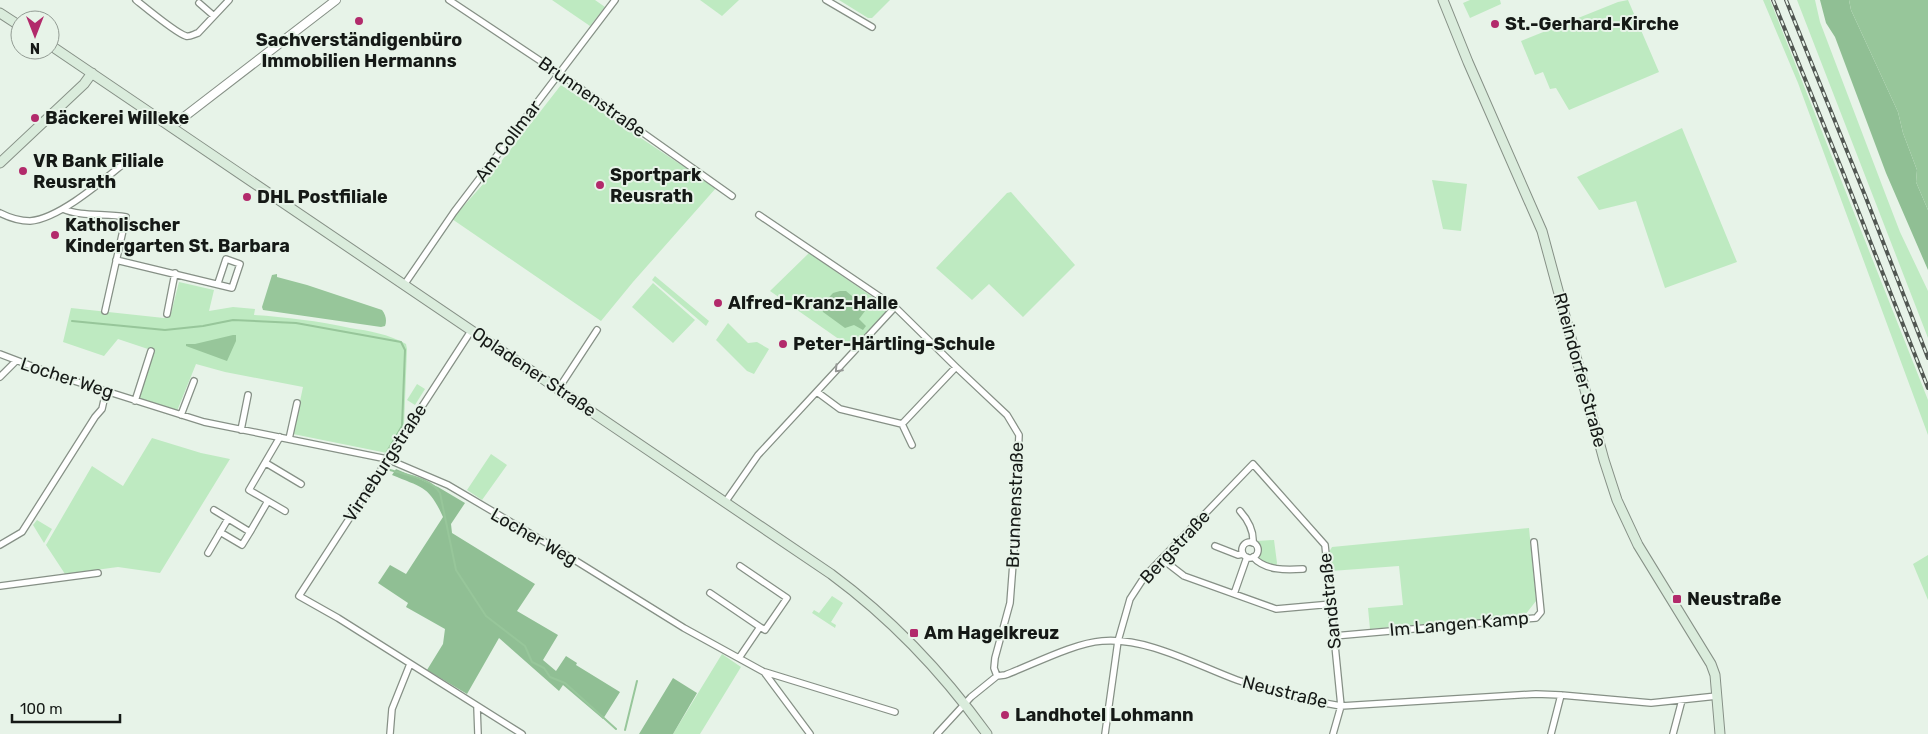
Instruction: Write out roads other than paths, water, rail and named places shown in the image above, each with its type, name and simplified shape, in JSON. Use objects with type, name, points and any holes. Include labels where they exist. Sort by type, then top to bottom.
[{"type":"main road","name":"Rheindorfer Straße","points":[[1443,0],[1542,231],[1604,460],[1617,500],[1638,544],[1711,664],[1715,675],[1720,734]]},
{"type":"main road","name":"Opladener Straße","points":[[60,52],[825,569],[871,606],[923,655],[965,703],[987,734]]},
{"type":"main road","points":[[0,162],[84,84],[92,73]]},
{"type":"street","points":[[136,0],[186,36],[198,33],[229,0]]},
{"type":"street","points":[[171,127],[336,0]]},
{"type":"street","name":"Brunnenstraße","points":[[449,0],[560,74],[732,196]]},
{"type":"street","name":"Am Collmar","points":[[404,285],[451,216],[615,0]]},
{"type":"street","points":[[826,0],[872,27]]},
{"type":"street","points":[[198,4],[214,16]]},
{"type":"street","points":[[0,214],[30,221],[48,217],[63,209],[122,165]]},
{"type":"street","points":[[63,209],[79,214],[126,217],[105,311]]},
{"type":"street","name":"Brunnenstraße","points":[[759,214],[895,308],[1007,415],[1019,435],[1010,603],[995,658],[994,668],[997,676]]},
{"type":"street","points":[[116,260],[218,283],[232,288],[240,264],[226,259],[218,283]]},
{"type":"street","points":[[166,314],[175,273]]},
{"type":"street","points":[[726,501],[758,456],[895,308]]},
{"type":"street","points":[[558,388],[597,330]]},
{"type":"street","name":"Virneburgstraße","points":[[410,664],[338,618],[299,596],[471,331]]},
{"type":"street","name":"Locher Weg","points":[[135,401],[151,351]]},
{"type":"street","name":"Locher Weg","points":[[0,354],[181,416],[241,430],[388,459],[448,486],[560,551],[684,628],[764,672],[894,712]]},
{"type":"street","points":[[0,378],[16,361]]},
{"type":"street","points":[[902,424],[956,367]]},
{"type":"street","points":[[181,416],[194,381]]},
{"type":"street","points":[[0,545],[22,532],[100,411],[106,391]]},
{"type":"street","points":[[817,392],[840,408],[902,424]]},
{"type":"street","points":[[241,430],[248,395]]},
{"type":"street","points":[[290,439],[297,403]]},
{"type":"street","points":[[902,424],[912,445]]},
{"type":"street","points":[[280,437],[249,490],[285,511]]},
{"type":"street","points":[[266,463],[301,484]]},
{"type":"street","name":"Bergstraße","points":[[1106,734],[1118,641],[1130,599],[1145,576],[1253,464]]},
{"type":"street","name":"Sandstraße","points":[[1253,464],[1325,545],[1341,706],[1333,734]]},
{"type":"street","points":[[220,532],[242,544],[268,501]]},
{"type":"street","points":[[214,510],[250,532]]},
{"type":"street","points":[[1234,594],[1248,556],[1257,549],[1252,542],[1251,528],[1240,511]]},
{"type":"street","points":[[208,553],[228,519]]},
{"type":"street","points":[[1252,542],[1244,545],[1242,549],[1248,556],[1257,561],[1282,571],[1303,569]]},
{"type":"street","name":"Im Langen Kamp","points":[[1334,636],[1536,618],[1541,612],[1534,542]]},
{"type":"street","points":[[1216,546],[1238,555],[1248,556]]},
{"type":"street","points":[[1162,559],[1184,576],[1276,609],[1332,604]]},
{"type":"street","points":[[710,593],[765,630],[787,598],[740,566]]},
{"type":"street","points":[[0,586],[98,573]]},
{"type":"street","points":[[739,658],[760,627]]},
{"type":"street","name":"Neustraße","points":[[937,734],[965,703],[997,676],[1005,675],[1084,644],[1102,641],[1138,643],[1274,692],[1341,706],[1536,694],[1651,703],[1717,696]]},
{"type":"street","points":[[390,734],[392,708],[410,664],[522,734]]},
{"type":"street","name":"Locher Weg","points":[[764,672],[810,734]]},
{"type":"street","points":[[1551,734],[1561,695]]},
{"type":"street","points":[[1673,734],[1682,700]]},
{"type":"street","points":[[477,707],[478,734]]},
{"type":"waterway","points":[[72,321],[165,330],[203,326],[233,320],[296,323],[401,342],[405,350],[402,426],[385,455]]},
{"type":"waterway","points":[[390,470],[424,480],[440,493],[456,570],[486,616],[525,646],[532,662],[544,668],[550,677],[565,683],[616,729]]},
{"type":"waterway","points":[[625,730],[637,681]]},
{"type":"railway","points":[[1773,0],[1928,388]]},
{"type":"railway","points":[[1786,0],[1928,358]]},
{"type":"place","name":"Sachverständigenbüro Immobilien Hermanns","points":[[359,21]]},
{"type":"place","name":"St.-Gerhard-Kirche","points":[[1495,24]]},
{"type":"place","name":"Bäckerei Willeke","points":[[35,118]]},
{"type":"place","name":"VR Bank Filiale Reusrath","points":[[23,171]]},
{"type":"place","name":"Sportpark Reusrath","points":[[600,185]]},
{"type":"place","name":"DHL Postfiliale","points":[[247,197]]},
{"type":"place","name":"Katholischer Kindergarten St. Barbara","points":[[55,235]]},
{"type":"place","name":"Alfred-Kranz-Halle","points":[[718,303]]},
{"type":"place","name":"Peter-Härtling-Schule","points":[[783,344]]},
{"type":"place","name":"Neustraße","points":[[1677,599]]},
{"type":"place","name":"Am Hagelkreuz","points":[[914,633]]},
{"type":"place","name":"Landhotel Lohmann","points":[[1005,715]]}]
